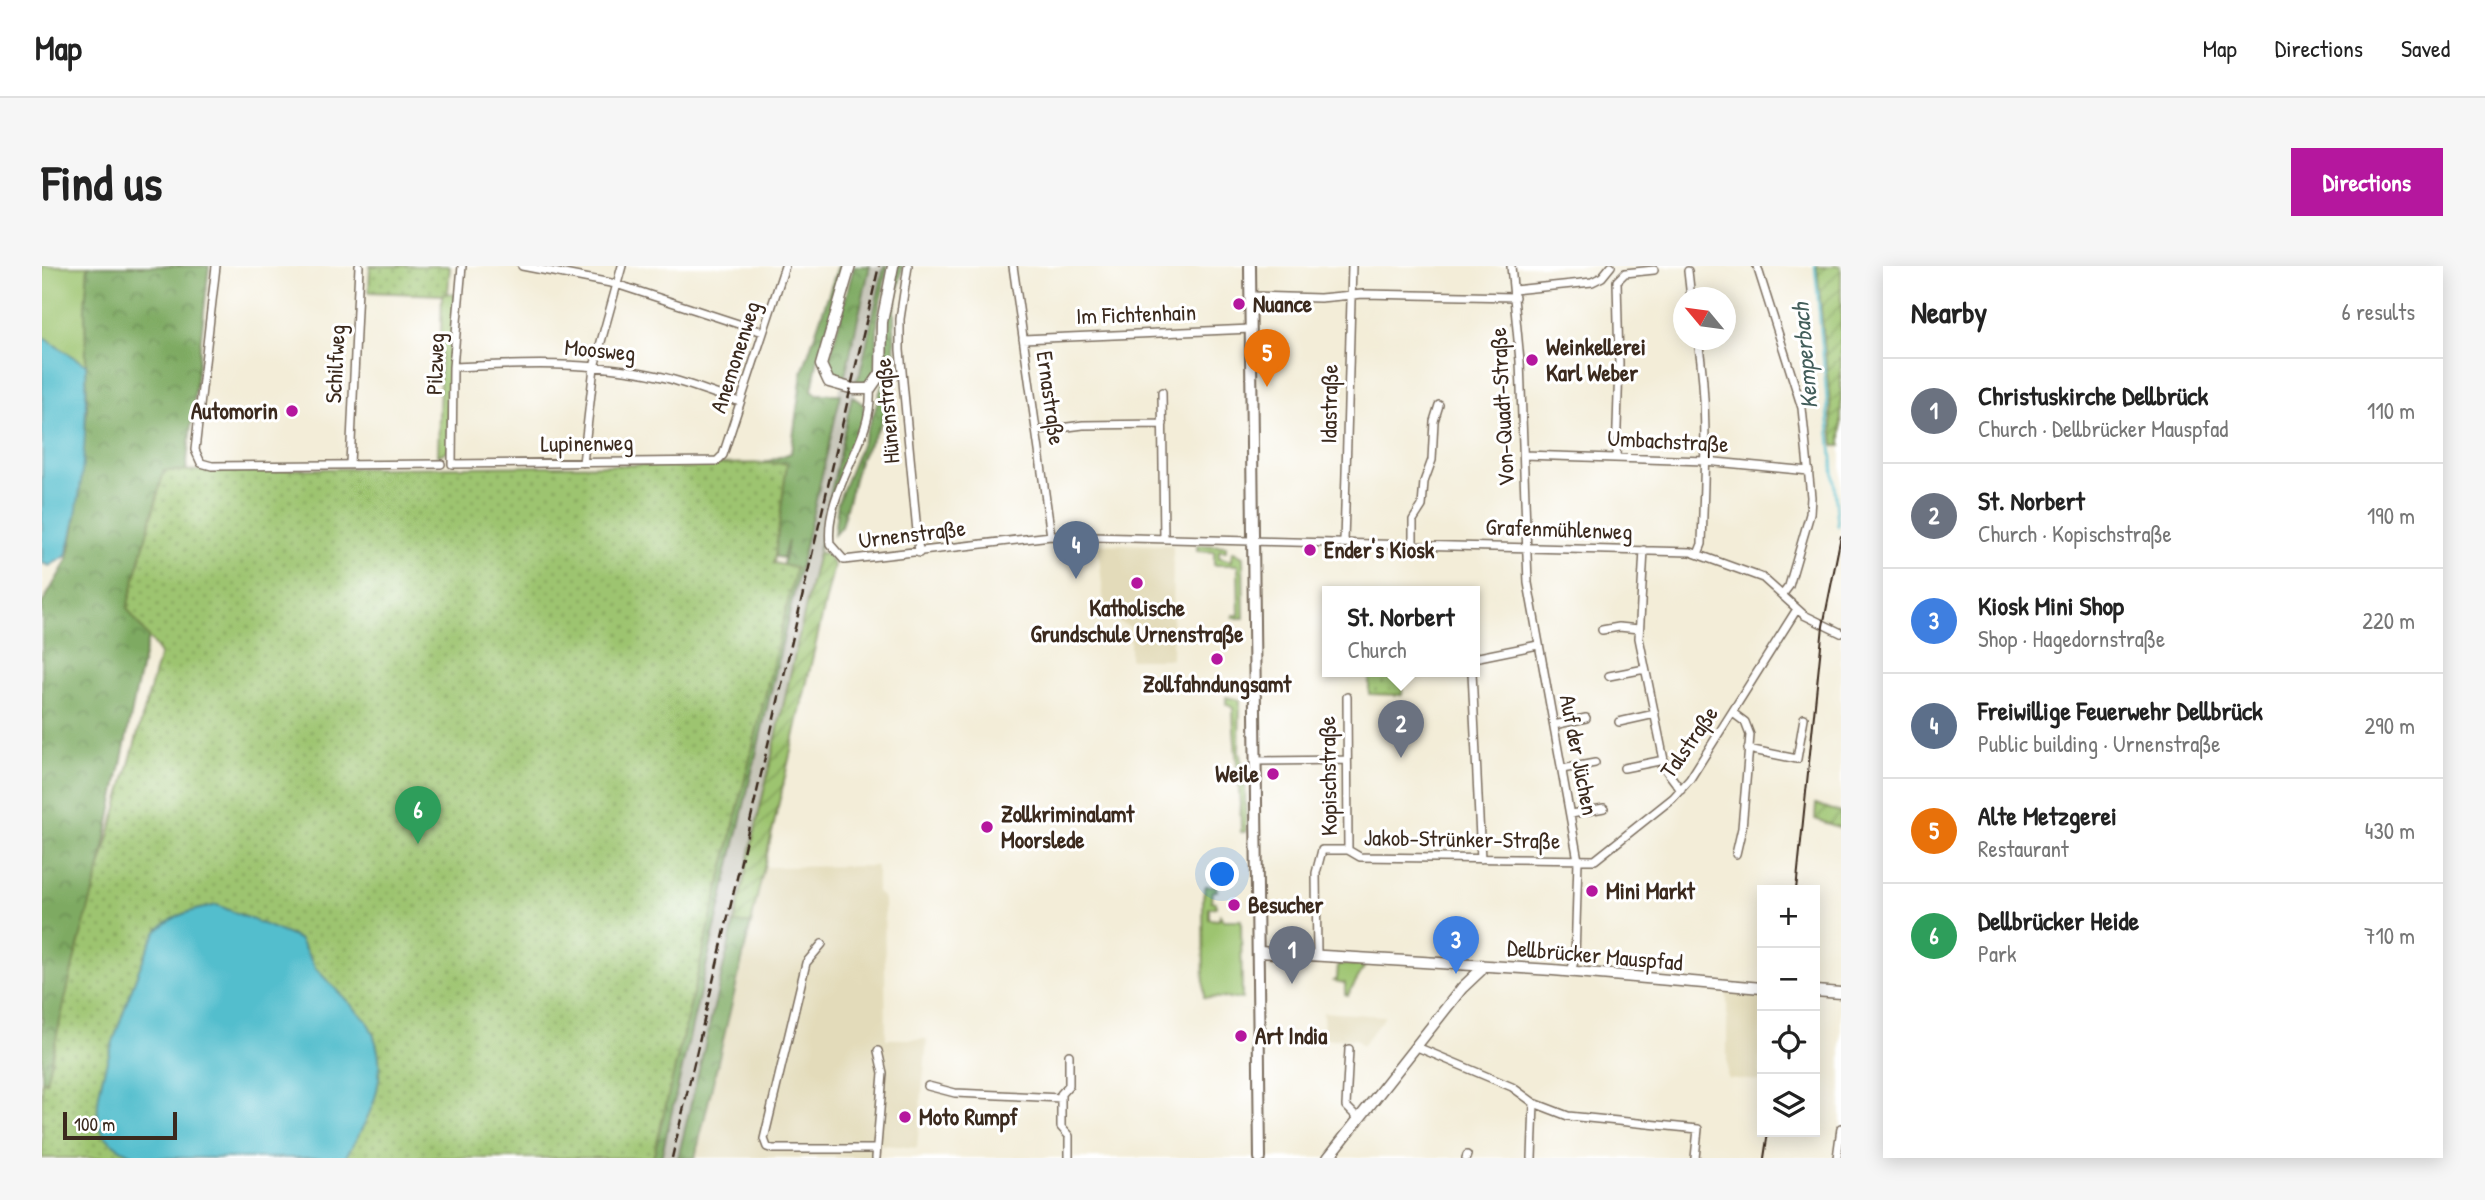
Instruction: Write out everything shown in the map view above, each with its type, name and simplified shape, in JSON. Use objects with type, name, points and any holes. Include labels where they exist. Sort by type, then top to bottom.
[{"type":"main road","points":[[1250,266],[1260,1158]]},
{"type":"street","points":[[216,266],[195,450],[197,459],[212,466],[441,464]]},
{"type":"street","name":"Schilfweg","points":[[350,464],[359,266]]},
{"type":"street","name":"Pilzweg","points":[[452,464],[453,367],[462,266]]},
{"type":"street","points":[[522,266],[616,284],[763,332]]},
{"type":"street","points":[[583,463],[594,367],[622,266]]},
{"type":"street","name":"Anemonenweg","points":[[720,459],[785,266]]},
{"type":"street","points":[[850,266],[823,353],[822,373],[834,384],[854,389],[870,389]]},
{"type":"street","name":"Urnenstraße","points":[[893,266],[882,322],[881,373],[870,389],[870,413],[839,489],[831,521],[830,544],[839,556],[849,561],[1051,536],[1253,539]]},
{"type":"street","name":"Hünenstraße","points":[[908,266],[900,319],[900,351],[919,553]]},
{"type":"street","name":"Ernastraße","points":[[1013,266],[1051,536]]},
{"type":"street","name":"Idastraße","points":[[1343,542],[1352,266]]},
{"type":"street","name":"Von-Quadt-Straße","points":[[1511,266],[1528,547]]},
{"type":"street","points":[[1251,296],[1320,298],[1351,295],[1514,294],[1592,282],[1602,277],[1611,266]]},
{"type":"street","points":[[1757,266],[1802,408],[1809,471],[1810,514],[1789,586],[1783,594]]},
{"type":"street","points":[[1616,458],[1619,364],[1616,281],[1621,274],[1654,270]]},
{"type":"street","points":[[1688,271],[1690,287]]},
{"type":"street","name":"Im Fichtenhain","points":[[1023,339],[1251,329]]},
{"type":"street","points":[[1698,554],[1702,544],[1705,461],[1705,382],[1700,350]]},
{"type":"street","name":"Moosweg","points":[[453,367],[519,364],[594,367],[660,376],[740,402]]},
{"type":"street","points":[[1162,392],[1164,538]]},
{"type":"street","points":[[1413,544],[1413,520],[1422,506],[1424,482],[1432,460],[1434,421],[1439,405]]},
{"type":"street","points":[[1037,431],[1083,425],[1163,424]]},
{"type":"street","name":"Umbachstraße","points":[[1524,454],[1705,461],[1809,471]]},
{"type":"street","name":"Lupinenweg","points":[[452,464],[720,459]]},
{"type":"street","name":"Grafenmühlenweg","points":[[1253,539],[1644,550],[1698,554],[1763,578],[1797,609],[1841,634]]},
{"type":"street","name":"Auf der Jüchen","points":[[1528,547],[1528,583],[1578,860],[1575,958],[1571,972]]},
{"type":"street","points":[[1644,550],[1639,629],[1664,760],[1668,775],[1681,790]]},
{"type":"street","name":"Talstraße","points":[[1578,860],[1603,856],[1681,790],[1699,767],[1797,609]]},
{"type":"street","points":[[1602,630],[1619,626],[1639,629]]},
{"type":"street","points":[[1480,657],[1538,645]]},
{"type":"street","points":[[1609,676],[1646,669]]},
{"type":"street","points":[[1472,677],[1481,859]]},
{"type":"street","name":"Kopischstraße","points":[[1317,955],[1317,867],[1322,850],[1348,850],[1347,697]]},
{"type":"street","points":[[1733,713],[1748,726],[1742,828],[1736,854]]},
{"type":"street","points":[[1619,722],[1654,714]]},
{"type":"street","points":[[1554,725],[1586,718]]},
{"type":"street","points":[[1748,749],[1797,759],[1804,718]]},
{"type":"street","points":[[1256,761],[1347,760]]},
{"type":"street","points":[[1624,768],[1664,760]]},
{"type":"street","points":[[1562,769],[1595,763]]},
{"type":"street","points":[[1571,814],[1604,808]]},
{"type":"street","name":"Jakob-Strünker-Straße","points":[[1348,850],[1360,858],[1578,860]]},
{"type":"street","points":[[822,944],[806,963],[764,1139],[767,1147],[876,1154],[883,1073],[878,1051]]},
{"type":"street","name":"Dellbrücker Mauspfad","points":[[1258,952],[1481,965],[1757,988]]},
{"type":"street","points":[[1462,988],[1466,964]]},
{"type":"street","points":[[1328,1158],[1462,988],[1472,981],[1481,965]]},
{"type":"street","points":[[1820,991],[1841,993]]},
{"type":"street","points":[[1417,1047],[1513,1087],[1534,1103],[1568,1116],[1698,1129],[1695,1158]]},
{"type":"street","points":[[1349,1049],[1346,1106],[1359,1119]]},
{"type":"street","points":[[1069,1055],[1069,1085],[1061,1098],[1061,1127],[1069,1136],[1069,1158]]},
{"type":"street","points":[[928,1086],[955,1093],[1061,1098]]},
{"type":"street","points":[[1532,1158],[1534,1103]]},
{"type":"street","points":[[1837,1158],[1841,1128]]},
{"type":"shaded area","points":[[870,266],[884,266],[734,923],[678,1158],[661,1158],[832,432],[840,394],[838,392],[844,379]]},
{"type":"shaded area","name":"Katholische Grundschule Urnenstraße","points":[[1098,544],[1173,545],[1172,659],[1130,659],[1130,627],[1105,616]]},
{"type":"shaded area","points":[[877,866],[877,892],[884,899],[886,1039],[927,1039],[917,1148],[875,1144],[873,1158],[695,1158],[764,867]]},
{"type":"shaded area","points":[[1727,992],[1757,995],[1757,1081],[1727,1078]]},
{"type":"shaded area","points":[[1323,1012],[1385,1016],[1362,1046],[1356,1039],[1324,1039]]},
{"type":"green space","points":[[42,266],[88,266],[86,365],[42,337]]},
{"type":"green space","points":[[88,266],[209,266],[186,471],[137,686],[56,1083],[42,1089],[42,604],[68,559],[75,524],[87,409],[85,309]]},
{"type":"green space","points":[[370,266],[450,266],[448,293],[369,292]]},
{"type":"green space","points":[[838,266],[847,266],[818,358],[812,390],[817,394],[841,394],[661,1158],[652,1158],[788,541],[783,558],[568,516],[733,464],[761,464],[791,453],[802,373]]},
{"type":"green space","points":[[854,266],[870,266],[844,380],[833,378],[827,368]]},
{"type":"green space","points":[[884,266],[888,266],[878,314],[875,377],[869,382],[855,383],[860,374]]},
{"type":"green space","points":[[897,266],[903,266],[894,309],[895,375],[881,423],[859,461],[841,527],[834,535],[838,502],[875,410],[886,370],[885,330]]},
{"type":"green space","points":[[1817,266],[1841,266],[1841,446],[1834,446]]},
{"type":"green space","points":[[442,295],[455,295],[449,450],[438,456]]},
{"type":"green space","points":[[852,396],[863,404],[865,418],[839,478],[824,543],[818,552]]},
{"type":"green space","points":[[787,463],[774,563],[796,568],[653,1158],[42,1158],[42,1080],[46,1082],[75,957],[160,654],[127,608],[164,471]]},
{"type":"green space","points":[[1197,545],[1226,546],[1226,551],[1219,551],[1219,557],[1231,561],[1232,551],[1243,557],[1244,618],[1233,618],[1233,615],[1239,615],[1238,565],[1214,565],[1214,552],[1197,551]]},
{"type":"green space","points":[[818,552],[827,554],[834,565],[751,923],[734,923]]},
{"type":"green space","points":[[1369,677],[1403,677],[1402,695],[1369,694]]},
{"type":"green space","points":[[1226,697],[1240,700],[1239,752],[1245,775],[1246,832],[1241,832],[1233,708],[1226,704]]},
{"type":"green space","points":[[1816,804],[1841,813],[1841,828],[1815,819]]},
{"type":"green space","points":[[1206,886],[1216,886],[1217,891],[1212,891],[1211,901],[1216,902],[1216,907],[1209,908],[1209,919],[1219,920],[1220,915],[1223,920],[1241,920],[1242,999],[1204,997],[1203,897]]},
{"type":"green space","points":[[734,923],[751,923],[695,1158],[678,1158]]},
{"type":"green space","points":[[1338,964],[1365,966],[1348,995],[1345,994],[1345,983],[1334,981],[1337,979]]},
{"type":"water","points":[[42,337],[86,365],[85,437],[77,509],[66,556],[49,566],[42,563]]},
{"type":"water","points":[[217,905],[299,939],[316,969],[367,1021],[379,1057],[377,1092],[364,1125],[345,1158],[141,1158],[117,1147],[103,1133],[98,1109],[102,1079],[128,1000],[153,938],[159,929],[172,919]]},
{"type":"waterway","name":"Kemperbach","points":[[1815,266],[1838,526]]},
{"type":"tram line","points":[[1797,885],[1823,626],[1841,536]]},
{"type":"tram line","points":[[1764,1158],[1767,1137]]},
{"type":"railway","points":[[672,1158],[879,266]]},
{"type":"place","name":"Nuance","points":[[1239,304]]},
{"type":"place","name":"Weinkellerei Karl Weber","points":[[1532,360]]},
{"type":"place","name":"Alte Metzgerei","points":[[1267,387]]},
{"type":"place","name":"Automorin","points":[[292,411]]},
{"type":"place","name":"Ender's Kiosk","points":[[1310,550]]},
{"type":"place","name":"Freiwillige Feuerwehr Dellbrück","points":[[1076,579]]},
{"type":"place","name":"Katholische Grundschule Urnenstraße","points":[[1137,583]]},
{"type":"place","name":"Zollfahndungsamt","points":[[1217,659]]},
{"type":"place","name":"St. Norbert","points":[[1401,758]]},
{"type":"place","name":"Weile","points":[[1273,774]]},
{"type":"place","name":"Zollkriminalamt Moorslede","points":[[987,827]]},
{"type":"place","name":"Dellbrücker Heide","points":[[418,844]]},
{"type":"place","name":"Mini Markt","points":[[1592,891]]},
{"type":"place","name":"Besucher","points":[[1234,905]]},
{"type":"place","name":"Kiosk Mini Shop","points":[[1456,974]]},
{"type":"place","name":"Christuskirche Dellbrück","points":[[1292,984]]},
{"type":"place","name":"Art India","points":[[1241,1036]]},
{"type":"place","name":"Moto Rumpf","points":[[905,1117]]}]
